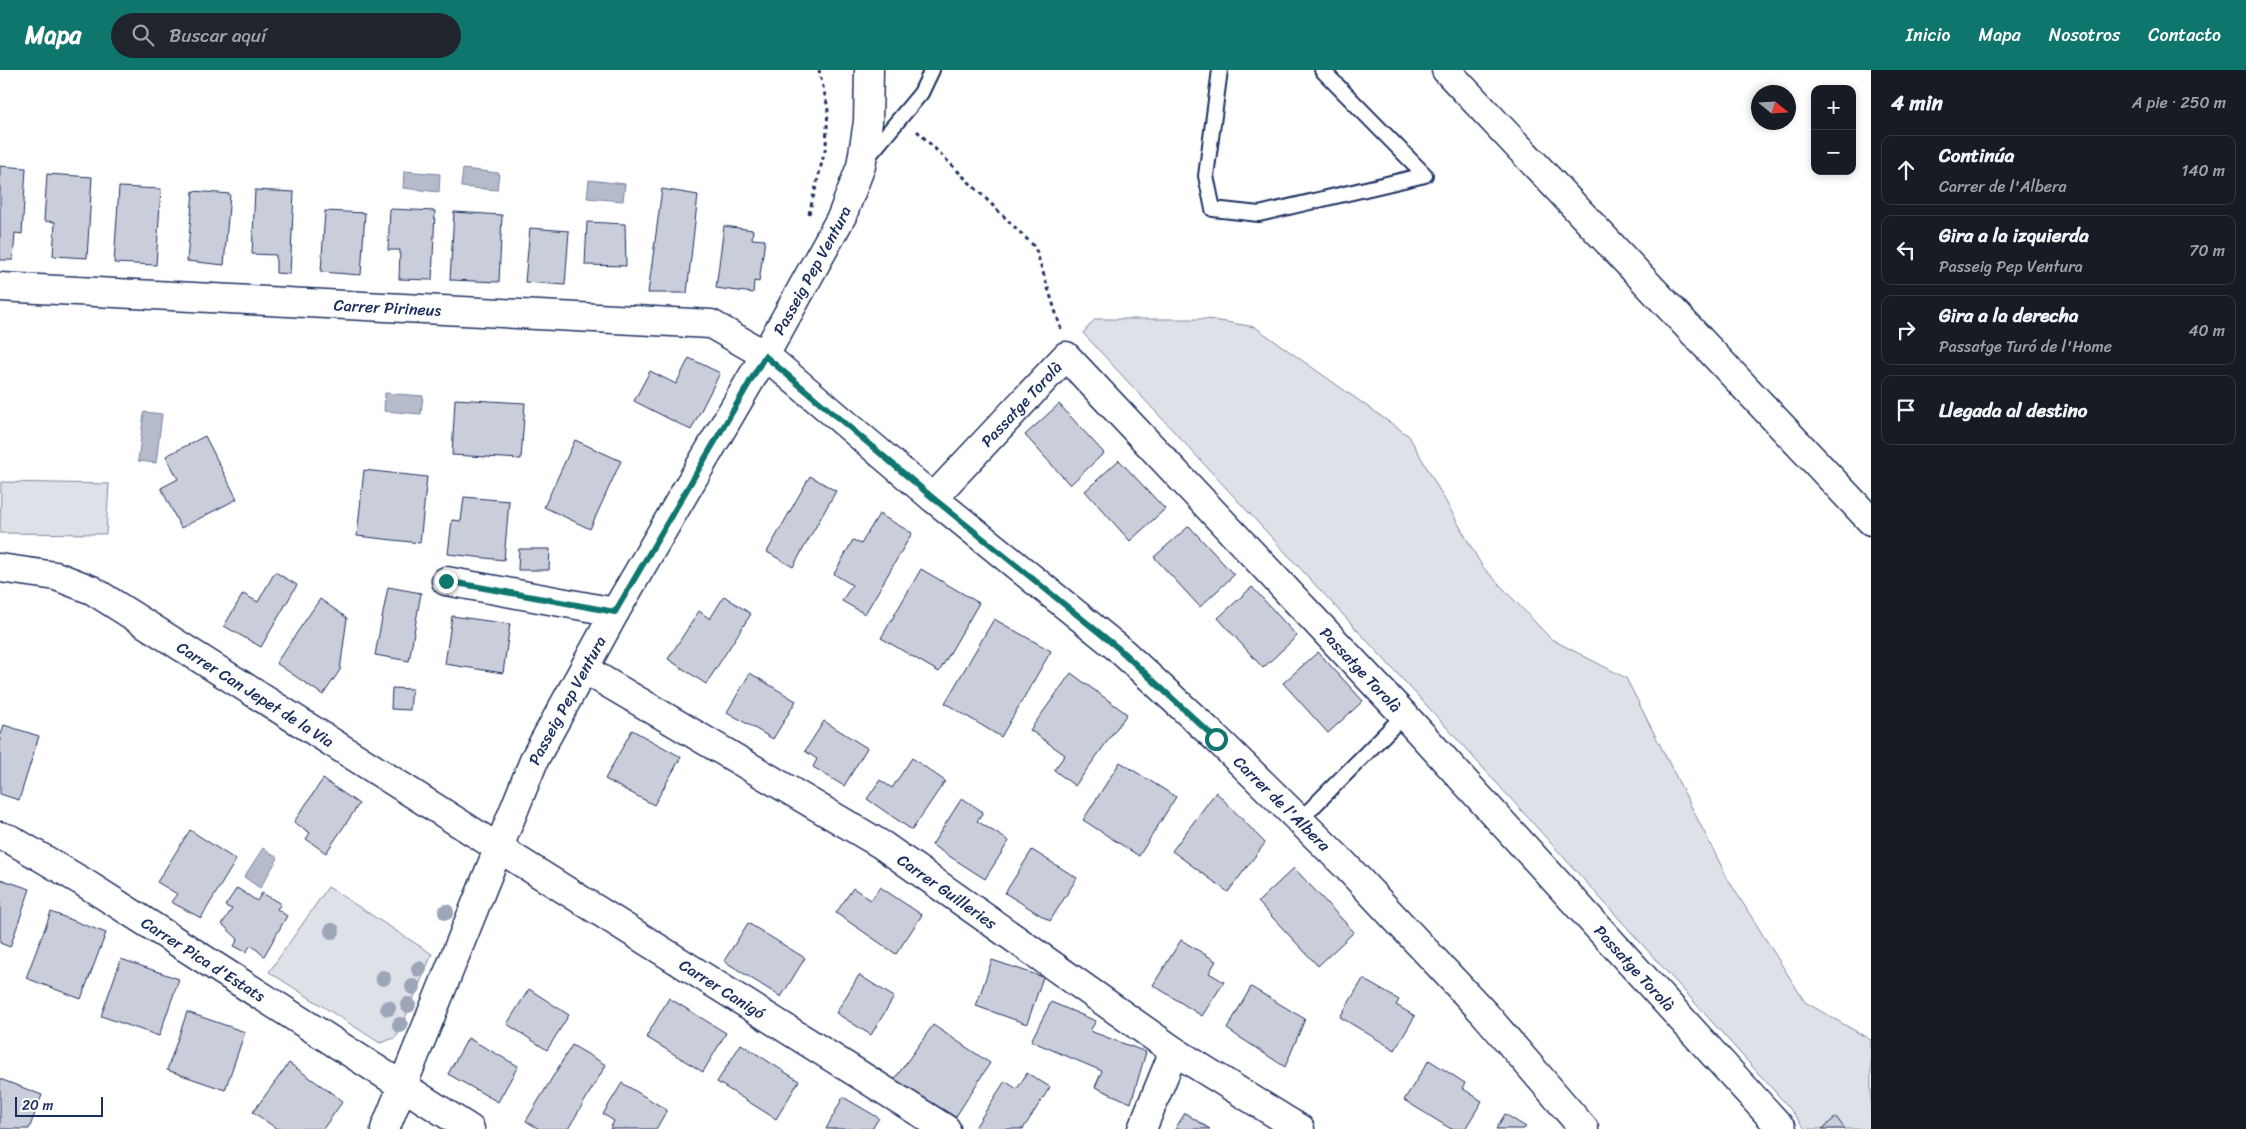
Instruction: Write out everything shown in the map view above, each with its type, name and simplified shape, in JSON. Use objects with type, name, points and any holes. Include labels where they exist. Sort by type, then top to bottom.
[{"type":"main road","name":"Passeig Pep Ventura","points":[[385,1129],[500,849],[535,758],[615,612],[765,356],[842,216],[861,166],[868,122],[869,70]]},
{"type":"main road","points":[[1446,70],[1871,521]]},
{"type":"main road","name":"Carrer Pirineus","points":[[0,287],[711,324],[765,356]]},
{"type":"main road","name":"Carrer de l'Albera","points":[[765,356],[933,498],[1118,648],[1345,865],[1485,1014],[1584,1129]]},
{"type":"main road","name":"Passatge Torolà","points":[[933,498],[1066,356],[1404,715],[1772,1126]]},
{"type":"main road","name":"Carrer Can Jepet de la Via","points":[[0,568],[56,576],[92,590],[500,849]]},
{"type":"main road","points":[[446,581],[615,612]]},
{"type":"main road","name":"Carrer Guilleries","points":[[584,669],[882,845],[1174,1051],[1300,1129]]},
{"type":"main road","name":"Carrer Pica d'Estats","points":[[0,836],[10,838],[83,882],[470,1129]]},
{"type":"main road","name":"Carrer Canigó","points":[[500,849],[946,1129]]},
{"type":"main road","points":[[1142,1129],[1174,1051]]},
{"type":"lane","points":[[861,166],[921,93],[932,70]]},
{"type":"lane","points":[[1220,70],[1206,176],[1213,209],[1258,214],[1424,175],[1322,70]]},
{"type":"lane","points":[[1300,820],[1404,715]]},
{"type":"path","points":[[819,70],[828,108],[826,146],[808,218],[823,251]]},
{"type":"shaded area","points":[[1095,319],[1208,319],[1255,327],[1409,436],[1482,566],[1551,639],[1626,678],[1729,881],[1805,1002],[1871,1040],[1871,1129],[1805,1129],[1787,1105],[1429,708],[1083,333]]},
{"type":"shaded area","points":[[1,482],[109,484],[106,534],[0,533]]},
{"type":"shaded area","points":[[328,887],[432,954],[399,1033],[395,1038],[380,1043],[269,972]]},
{"type":"water","points":[[463,169],[499,173],[497,190],[461,187]]},
{"type":"water","points":[[404,171],[440,174],[439,192],[403,188]]},
{"type":"water","points":[[589,180],[625,184],[623,201],[587,198]]},
{"type":"water","points":[[385,393],[423,396],[421,414],[384,411]]},
{"type":"water","points":[[144,412],[162,414],[156,463],[138,461]]},
{"type":"water","points":[[263,848],[278,858],[260,888],[244,877]]},
{"type":"building","points":[[0,166],[26,168],[22,234],[15,233],[13,260],[0,260]]},
{"type":"building","points":[[47,174],[92,177],[87,258],[53,256],[55,222],[44,221]]},
{"type":"building","points":[[119,187],[161,189],[156,265],[114,263]]},
{"type":"building","points":[[662,189],[698,195],[687,293],[648,293]]},
{"type":"building","points":[[255,190],[294,192],[290,274],[276,273],[276,255],[252,254]]},
{"type":"building","points":[[193,191],[230,194],[224,265],[187,261]]},
{"type":"building","points":[[390,209],[435,211],[432,280],[399,279],[400,250],[388,250]]},
{"type":"building","points":[[325,211],[365,213],[361,275],[321,272]]},
{"type":"building","points":[[454,212],[502,215],[499,282],[450,280]]},
{"type":"building","points":[[587,222],[625,224],[626,266],[585,265]]},
{"type":"building","points":[[724,226],[753,230],[752,239],[765,240],[759,282],[754,281],[753,293],[716,288]]},
{"type":"building","points":[[530,228],[569,231],[565,285],[525,282]]},
{"type":"building","points":[[689,358],[720,373],[691,430],[634,401],[650,371],[676,384]]},
{"type":"building","points":[[455,399],[525,403],[521,459],[452,455]]},
{"type":"building","points":[[1059,404],[1104,453],[1070,485],[1025,435]]},
{"type":"building","points":[[205,436],[237,499],[181,528],[161,488],[178,479],[166,456]]},
{"type":"building","points":[[575,440],[621,461],[590,529],[544,507]]},
{"type":"building","points":[[1119,460],[1165,509],[1130,541],[1085,491]]},
{"type":"building","points":[[364,470],[427,477],[420,543],[357,536]]},
{"type":"building","points":[[810,476],[836,491],[793,567],[767,552]]},
{"type":"building","points":[[464,497],[509,501],[504,560],[448,554],[452,520],[461,521]]},
{"type":"building","points":[[879,514],[912,533],[865,614],[842,601],[852,585],[834,574],[853,540],[861,544]]},
{"type":"building","points":[[1189,526],[1234,575],[1200,607],[1154,557]]},
{"type":"building","points":[[519,549],[550,549],[549,570],[518,570]]},
{"type":"building","points":[[921,569],[979,603],[939,672],[881,638]]},
{"type":"building","points":[[275,572],[297,585],[261,647],[224,626],[243,594],[258,602]]},
{"type":"building","points":[[388,587],[421,593],[409,661],[375,655]]},
{"type":"building","points":[[1252,587],[1297,636],[1263,668],[1218,618]]},
{"type":"building","points":[[724,596],[751,614],[706,684],[668,659],[699,611],[710,619]]},
{"type":"building","points":[[320,599],[347,618],[340,670],[323,695],[276,663]]},
{"type":"building","points":[[452,616],[510,624],[503,673],[445,664]]},
{"type":"building","points":[[994,619],[1051,651],[1001,737],[945,703]]},
{"type":"building","points":[[1318,652],[1363,701],[1328,733],[1283,683]]},
{"type":"building","points":[[750,673],[796,701],[773,739],[727,712]]},
{"type":"building","points":[[1071,673],[1127,714],[1075,786],[1054,770],[1065,755],[1030,730]]},
{"type":"building","points":[[392,688],[412,689],[410,710],[391,709]]},
{"type":"building","points":[[824,721],[867,748],[844,786],[813,767],[817,759],[805,751]]},
{"type":"building","points":[[4,725],[39,736],[19,800],[0,794],[0,738]]},
{"type":"building","points":[[632,730],[681,757],[654,805],[605,779]]},
{"type":"building","points":[[912,758],[945,781],[912,830],[867,799],[880,780],[892,788]]},
{"type":"building","points":[[1120,762],[1176,797],[1139,856],[1083,820]]},
{"type":"building","points":[[323,779],[359,804],[326,853],[306,839],[310,833],[294,822]]},
{"type":"building","points":[[1216,792],[1265,843],[1228,892],[1172,851]]},
{"type":"building","points":[[962,798],[983,812],[977,821],[1009,841],[985,879],[932,845]]},
{"type":"building","points":[[190,830],[236,860],[201,918],[171,902],[177,894],[157,882]]},
{"type":"building","points":[[1032,850],[1077,878],[1050,921],[1005,893]]},
{"type":"building","points":[[1294,868],[1354,932],[1318,966],[1258,902]]},
{"type":"building","points":[[0,879],[30,889],[10,947],[0,943]]},
{"type":"building","points":[[880,887],[922,915],[896,954],[836,913],[853,888],[871,900]]},
{"type":"building","points":[[237,888],[257,901],[262,893],[281,904],[277,909],[287,916],[264,956],[251,945],[246,952],[234,946],[238,939],[222,924],[232,909],[225,906]]},
{"type":"building","points":[[51,912],[106,933],[81,999],[26,978]]},
{"type":"building","points":[[748,923],[805,958],[781,997],[724,961]]},
{"type":"building","points":[[1181,940],[1216,961],[1209,973],[1224,982],[1202,1016],[1153,985]]},
{"type":"building","points":[[121,959],[179,979],[159,1036],[101,1016]]},
{"type":"building","points":[[992,960],[1043,977],[1027,1024],[976,1006]]},
{"type":"building","points":[[859,975],[894,997],[871,1035],[836,1013]]},
{"type":"building","points":[[1363,979],[1399,1000],[1396,1005],[1415,1016],[1395,1050],[1340,1017]]},
{"type":"building","points":[[1251,987],[1305,1019],[1285,1067],[1227,1029]]},
{"type":"building","points":[[529,989],[569,1015],[547,1050],[507,1024]]},
{"type":"building","points":[[669,998],[726,1033],[703,1072],[646,1037]]},
{"type":"building","points":[[1051,1002],[1096,1021],[1090,1031],[1146,1052],[1131,1103],[1095,1087],[1102,1071],[1031,1041]]},
{"type":"building","points":[[187,1012],[245,1032],[225,1090],[167,1070]]},
{"type":"building","points":[[933,1025],[990,1063],[955,1118],[894,1080]]},
{"type":"building","points":[[468,1038],[518,1066],[498,1102],[448,1074]]},
{"type":"building","points":[[741,1044],[799,1081],[776,1119],[717,1082]]},
{"type":"building","points":[[572,1045],[606,1065],[568,1129],[539,1129],[526,1121]]},
{"type":"building","points":[[1429,1060],[1465,1083],[1462,1088],[1482,1101],[1465,1129],[1451,1129],[1404,1100]]},
{"type":"building","points":[[289,1063],[343,1101],[323,1129],[277,1129],[253,1112]]},
{"type":"building","points":[[1027,1073],[1050,1087],[1023,1129],[974,1129],[1005,1081],[1017,1089]]},
{"type":"building","points":[[0,1079],[42,1095],[29,1129],[0,1129]]},
{"type":"building","points":[[622,1083],[667,1110],[656,1129],[610,1129],[614,1121],[603,1114]]},
{"type":"building","points":[[843,1097],[879,1118],[872,1129],[826,1129]]},
{"type":"building","points":[[1185,1113],[1210,1129],[1175,1129]]},
{"type":"building","points":[[1505,1114],[1526,1127],[1524,1129],[1496,1129]]},
{"type":"building","points":[[1836,1117],[1845,1129],[1822,1129]]},
{"type":"route","points":[[446,581],[615,612],[765,356],[933,498],[1118,648],[1216,739]]}]
